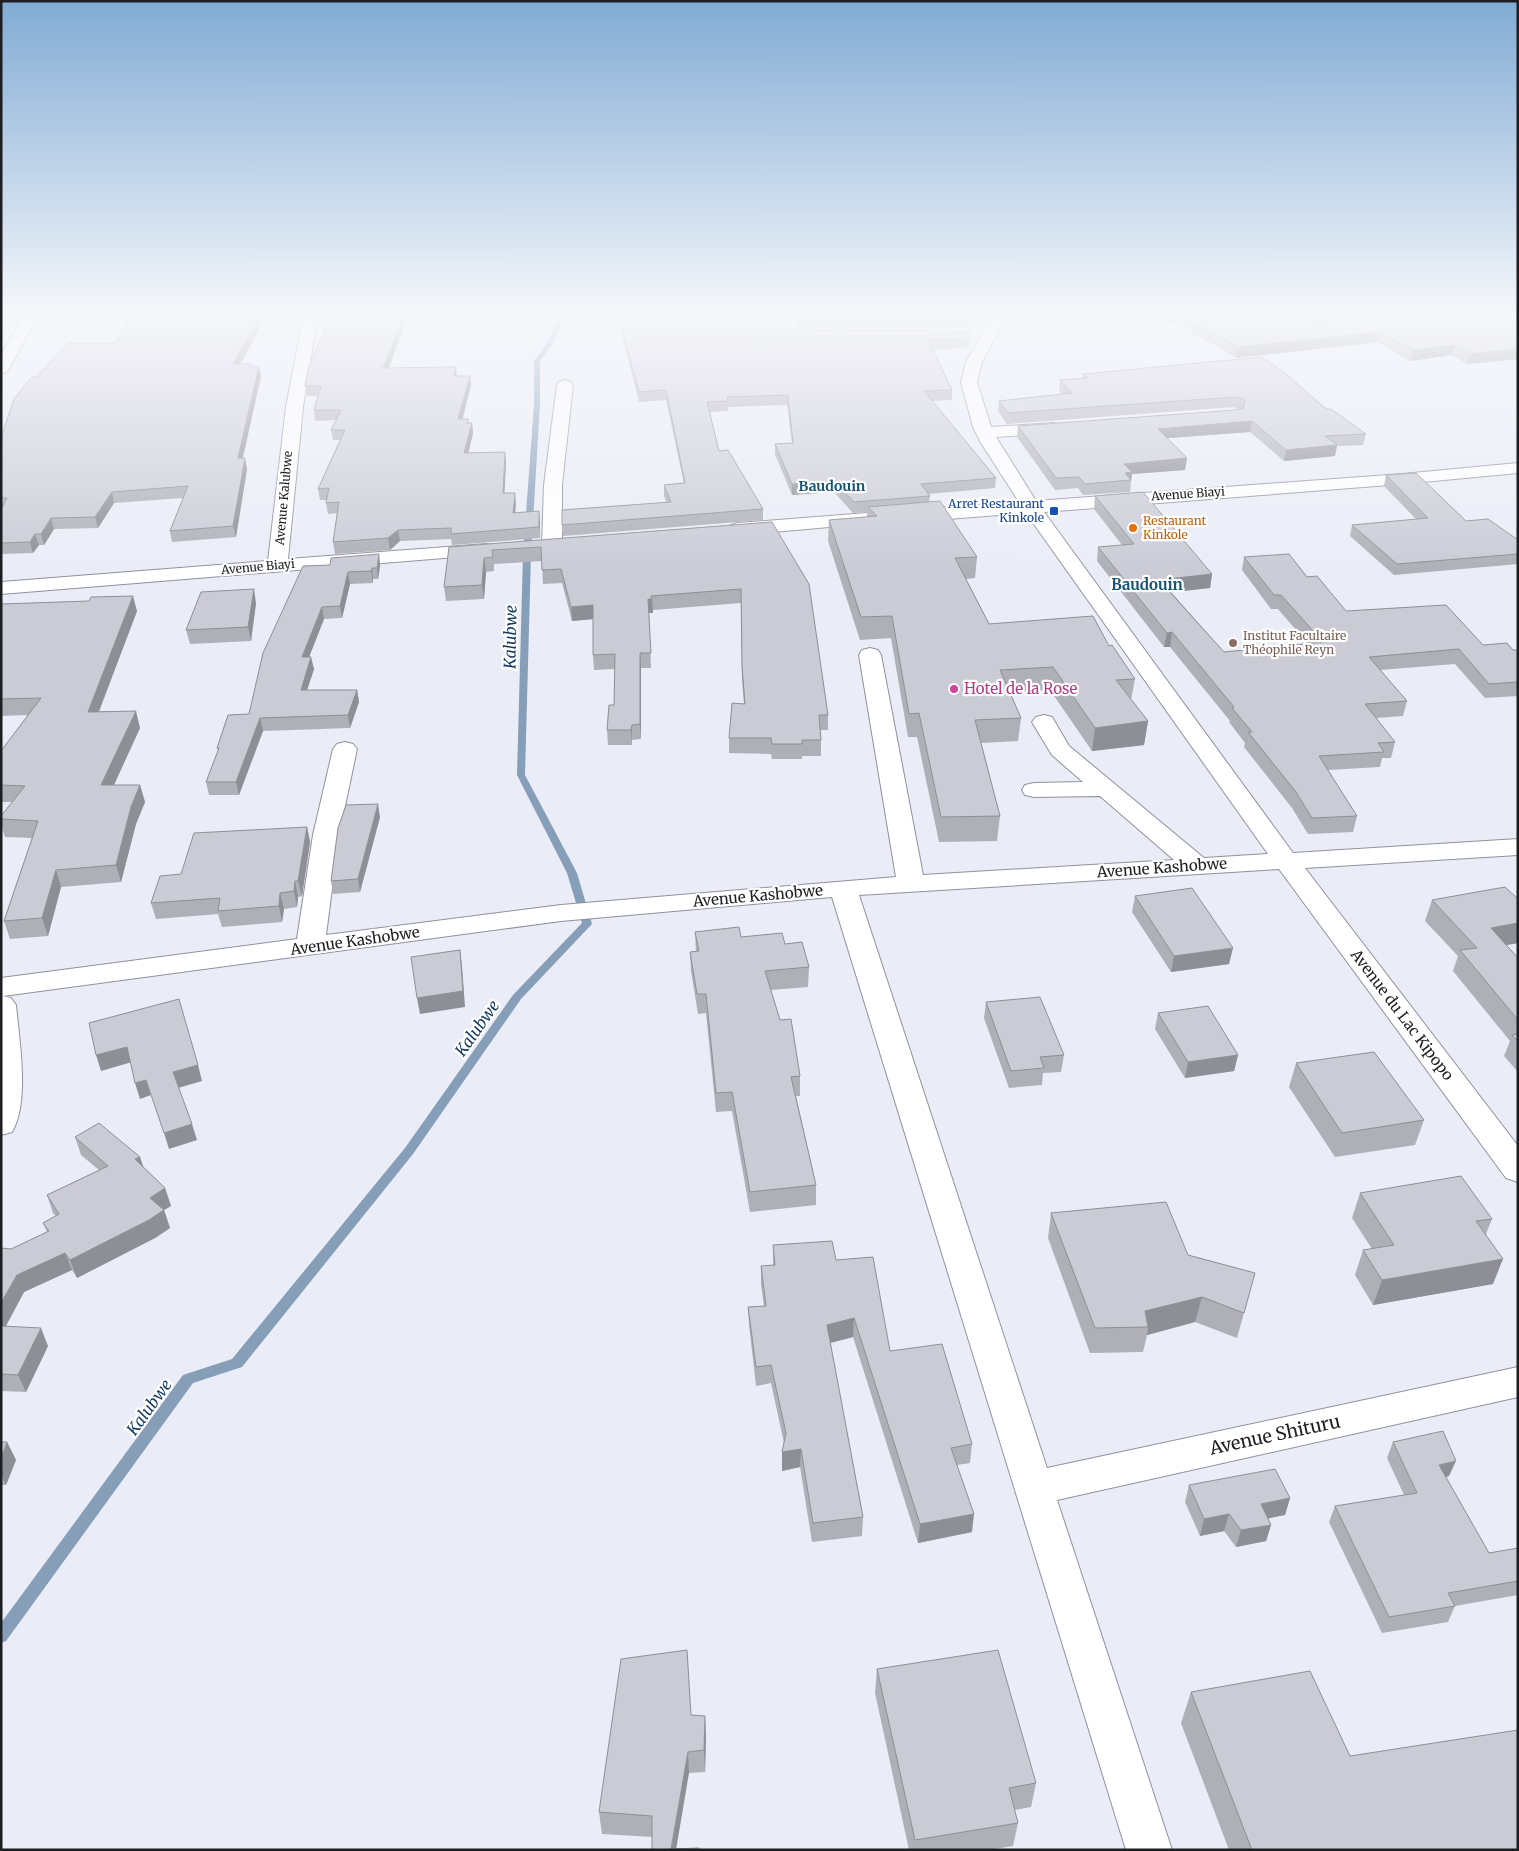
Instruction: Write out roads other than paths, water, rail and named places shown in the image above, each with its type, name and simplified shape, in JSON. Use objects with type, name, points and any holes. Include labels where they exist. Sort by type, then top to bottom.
[{"type":"street","name":"Avenue Kalubwe","points":[[278,565],[295,399]]},
{"type":"street","points":[[563,399],[554,463],[550,520],[544,546],[572,543]]},
{"type":"street","name":"Avenue du Lac Kipopo","points":[[974,399],[985,433],[1031,507],[1286,860],[1518,1170]]},
{"type":"street","points":[[985,433],[1074,426]]},
{"type":"street","name":"Avenue Biayi","points":[[720,530],[1402,479],[1518,468]]},
{"type":"street","name":"Avenue Biayi","points":[[1,588],[278,565],[505,549]]},
{"type":"street","points":[[870,655],[911,884]]},
{"type":"street","points":[[1044,722],[1060,750],[1197,866]]},
{"type":"street","points":[[310,947],[326,835],[346,749]]},
{"type":"street","points":[[1034,790],[1107,789]]},
{"type":"street","name":"Avenue Kashobwe","points":[[1,987],[592,911],[843,888],[1518,846]]},
{"type":"street","points":[[843,888],[1149,1850]]},
{"type":"street","points":[[1,1005],[7,1078],[1,1124]]},
{"type":"street","name":"Avenue Shituru","points":[[1033,1488],[1518,1382]]},
{"type":"waterway","name":"Kalubwe","points":[[1,1636],[188,1379],[237,1363],[409,1151],[517,997],[587,924],[572,873],[521,775],[527,554],[537,399]]},
{"type":"place","name":"Arret Restaurant Kinkole","points":[[1054,511]]},
{"type":"place","name":"Restaurant Kinkole","points":[[1133,528]]},
{"type":"place","name":"Institut Facultaire Théophile Reyn","points":[[1233,643]]},
{"type":"place","name":"Hotel de la Rose","points":[[954,689]]},
{"type":"district","name":"Baudouin","points":[[832,486]]},
{"type":"district","name":"Baudouin","points":[[1147,585]]}]
